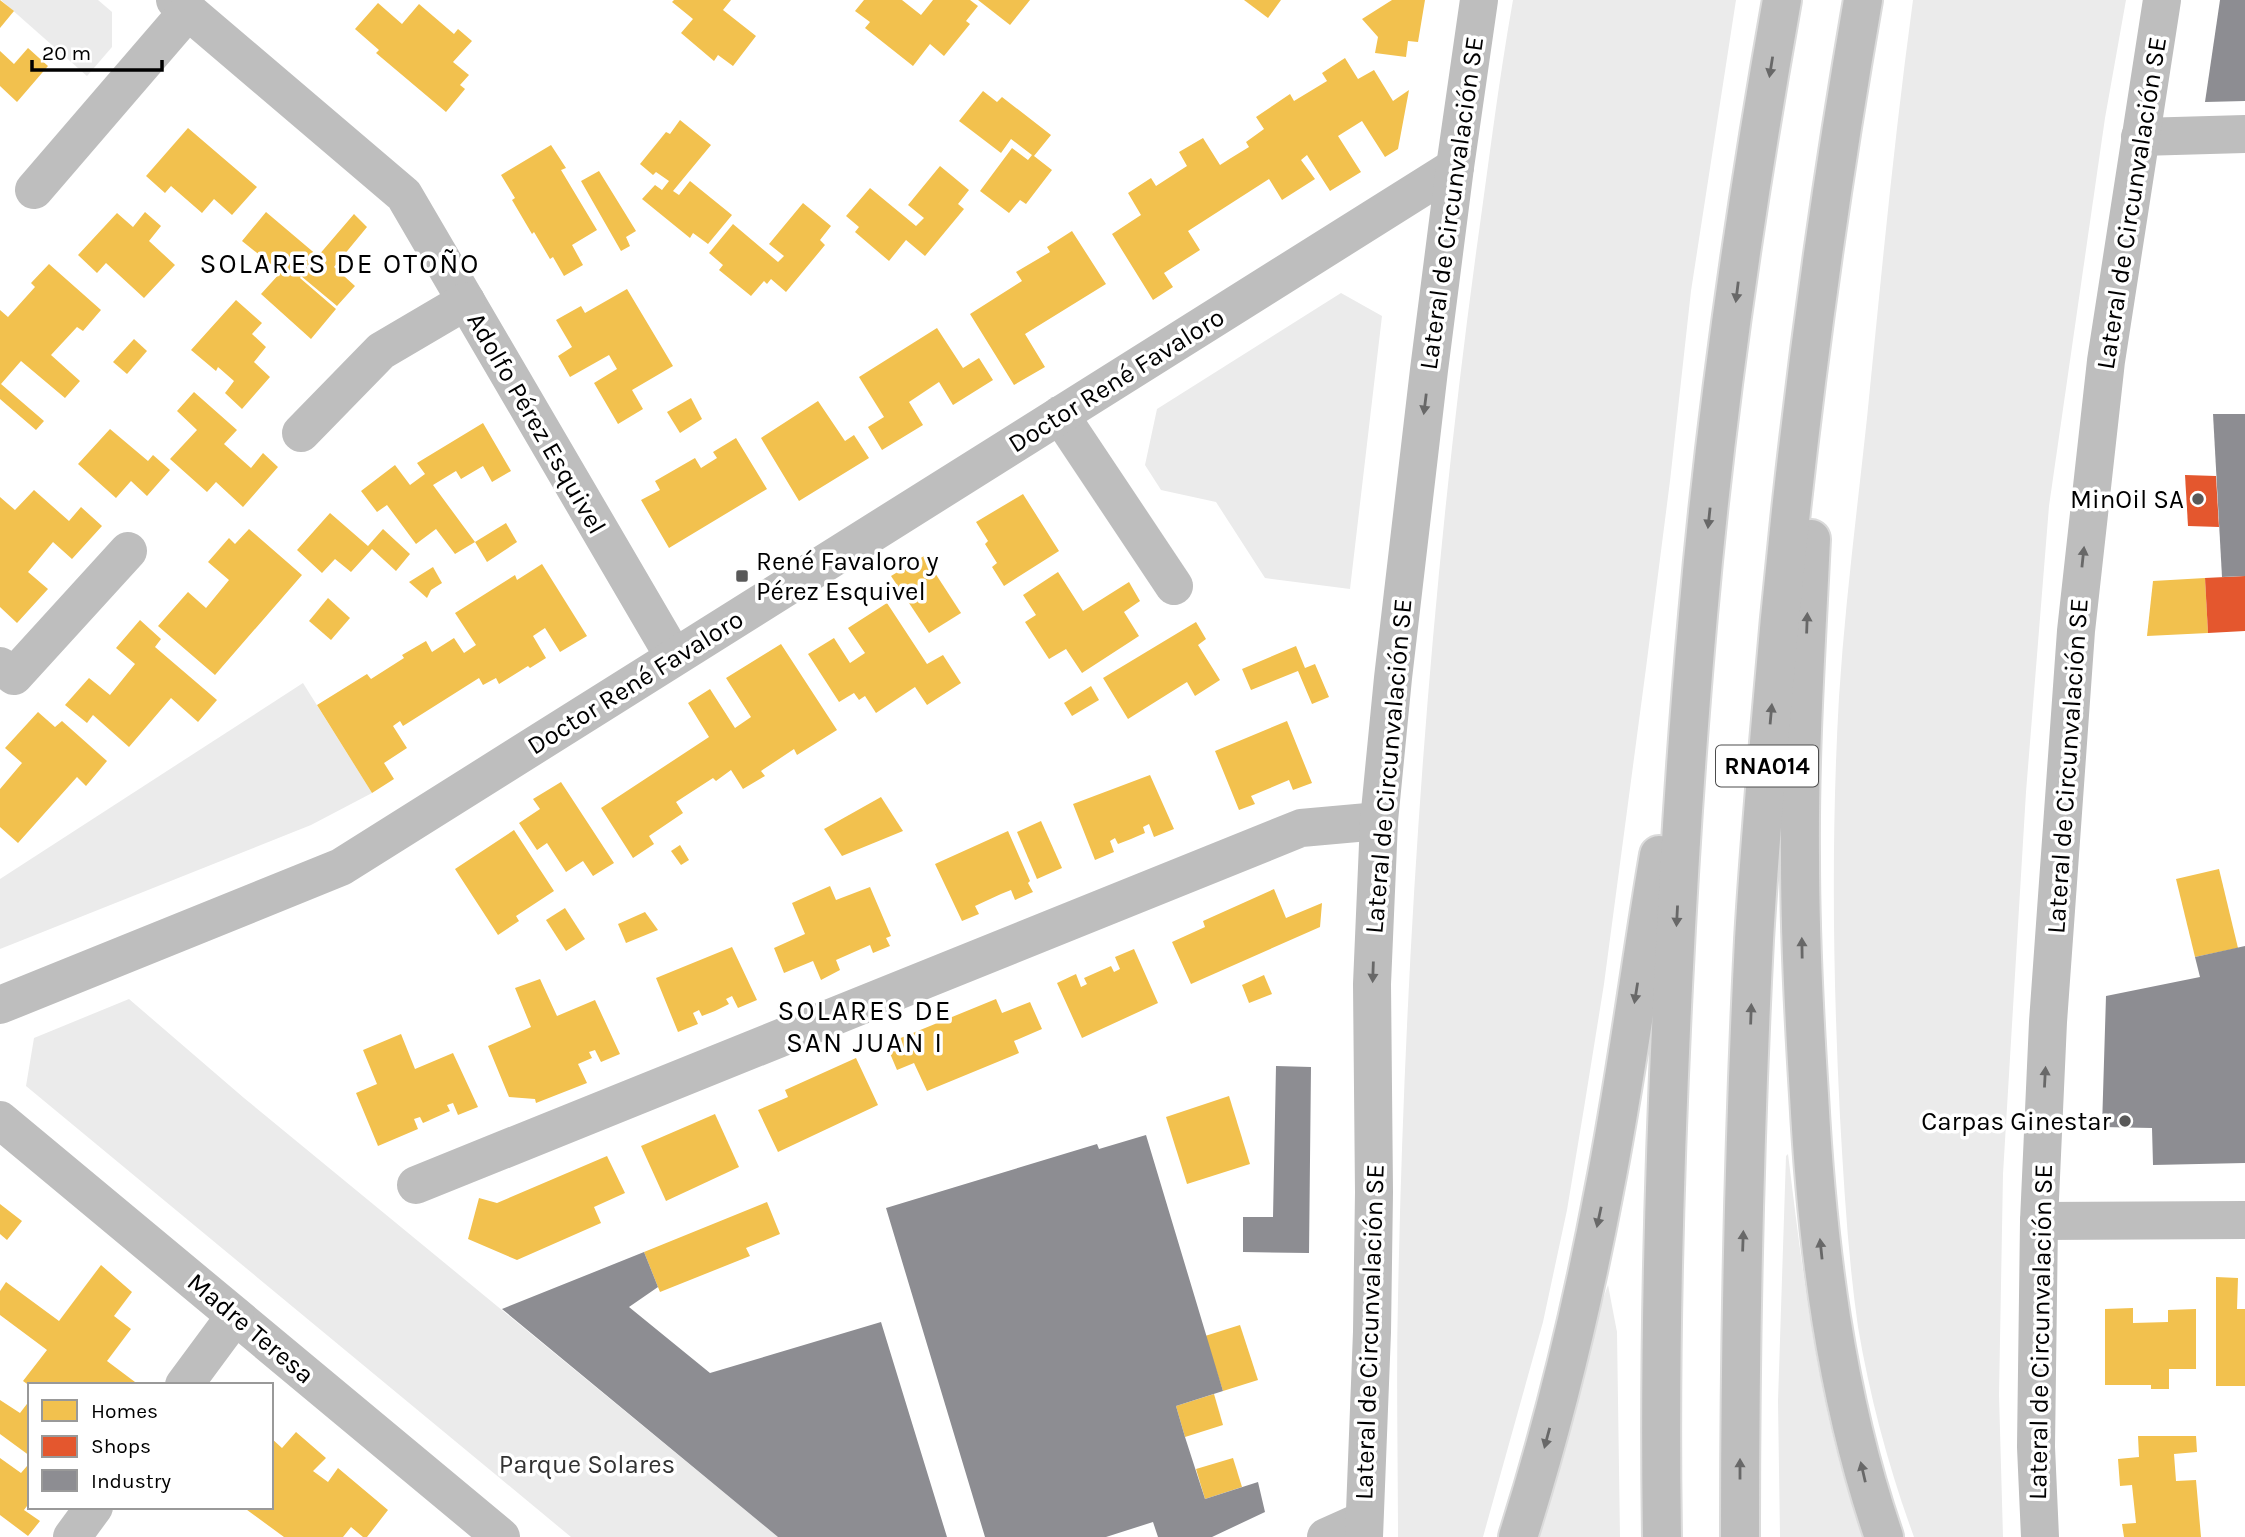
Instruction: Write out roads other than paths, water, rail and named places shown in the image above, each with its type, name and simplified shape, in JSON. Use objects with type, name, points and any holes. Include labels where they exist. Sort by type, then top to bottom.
[{"type":"main road","name":"Lateral de Circunvalación SE","points":[[1364,1528],[1372,1320],[1373,985],[1379,821],[1403,581],[1455,167],[1479,0]]},
{"type":"main road","name":"RNA014","points":[[1662,1537],[1665,1142],[1684,779],[1698,611],[1717,438],[1743,245],[1782,0]]},
{"type":"main road","name":"RNA014","points":[[1740,1537],[1741,1294],[1754,937],[1779,611],[1821,255],[1863,0]]},
{"type":"main road","name":"Lateral de Circunvalación SE","points":[[2039,1537],[2036,1447],[2039,1222],[2048,1022],[2076,631],[2106,361],[2162,0]]},
{"type":"main road","points":[[34,190],[181,6]]},
{"type":"main road","name":"Adolfo Pérez Esquivel","points":[[181,6],[404,195],[674,657]]},
{"type":"main road","points":[[2140,137],[2245,134]]},
{"type":"main road","name":"Doctor René Favaloro","points":[[0,1005],[341,867],[1455,167]]},
{"type":"main road","points":[[1821,255],[1800,856],[1803,992],[1811,1143],[1822,1257],[1849,1413],[1866,1484],[1884,1537]]},
{"type":"main road","points":[[301,433],[381,351],[466,301]]},
{"type":"main road","points":[[1060,415],[1174,586]]},
{"type":"main road","points":[[7,671],[128,551]]},
{"type":"main road","points":[[1518,1537],[1583,1297],[1605,1189],[1698,611]]},
{"type":"main road","points":[[416,1185],[1301,828],[1379,821]]},
{"type":"main road","name":"Madre Teresa","points":[[0,1120],[501,1537]]},
{"type":"main road","points":[[2039,1222],[2245,1220]]},
{"type":"main road","points":[[185,1383],[235,1315]]},
{"type":"main road","points":[[72,1537],[93,1509]]},
{"type":"main road","points":[[1326,1537],[1364,1528]]},
{"type":"place","name":"MinOil SA","points":[[2198,499]]},
{"type":"place","name":"René Favaloro y Pérez Esquivel","points":[[742,576]]},
{"type":"place","name":"Carpas Ginestar","points":[[2125,1121]]},
{"type":"district","name":"SOLARES DE OTOÑO","points":[[340,263]]},
{"type":"district","name":"SOLARES DE SAN JUAN I","points":[[865,1026]]},
{"type":"park label","name":"Parque Solares","points":[[587,1464]]}]
